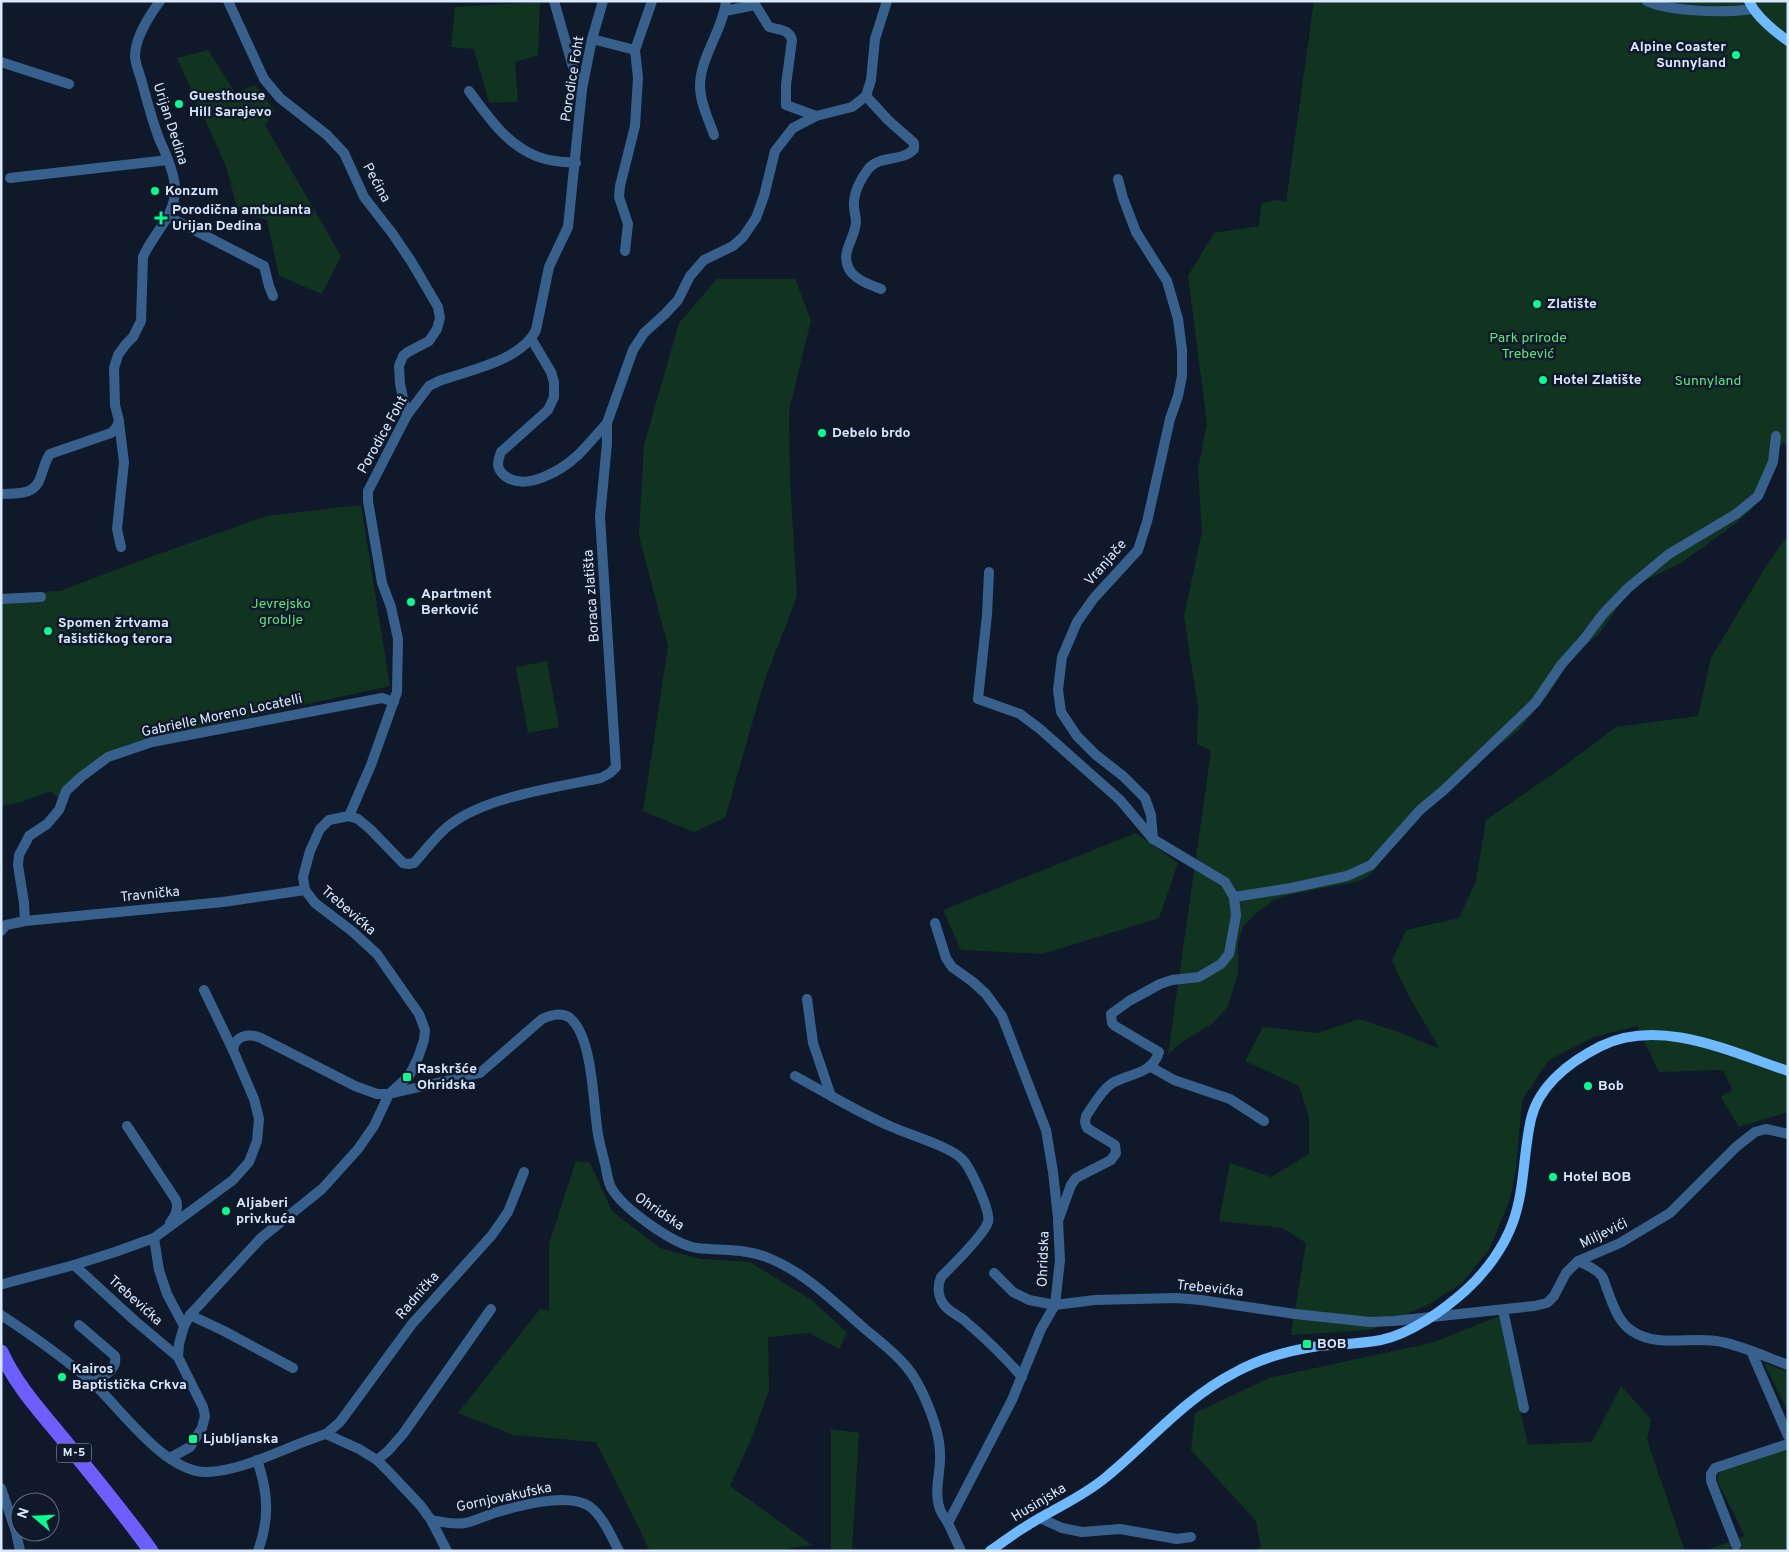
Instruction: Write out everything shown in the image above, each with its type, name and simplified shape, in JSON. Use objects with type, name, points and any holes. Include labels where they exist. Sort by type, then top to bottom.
[{"type":"main road","points":[[1751,5],[1779,35],[1788,41]]},
{"type":"main road","name":"Husinjska","points":[[990,1551],[1026,1526],[1103,1480],[1183,1406],[1234,1373],[1268,1359],[1298,1350],[1317,1346],[1383,1340],[1434,1317],[1468,1289],[1494,1259],[1514,1221],[1521,1192],[1532,1117],[1542,1094],[1560,1073],[1582,1056],[1604,1044],[1623,1038],[1646,1035],[1679,1036],[1788,1071]]},
{"type":"main road","name":"M-5","points":[[1,1352],[18,1382],[122,1510],[151,1551]]},
{"type":"street","name":"Pećina","points":[[228,1],[264,79],[280,98],[327,135],[344,153],[364,197],[397,240],[438,307],[440,318],[437,329],[429,341],[408,352],[399,366],[400,384],[407,415]]},
{"type":"street","points":[[554,1],[576,78],[582,89]]},
{"type":"street","name":"Porodice Foht","points":[[349,816],[371,765],[397,692],[398,639],[391,607],[382,583],[368,501],[368,491],[407,415],[429,386],[510,355],[532,340],[552,259],[568,227],[582,89],[592,39],[603,1]]},
{"type":"street","points":[[625,251],[628,224],[620,191],[635,126],[638,78],[635,50],[652,1]]},
{"type":"street","points":[[881,289],[867,284],[850,271],[845,258],[856,221],[855,194],[869,168],[877,162],[909,154],[914,149],[914,143],[888,120],[866,96],[871,80],[875,38],[887,1]]},
{"type":"street","points":[[1647,1],[1654,5],[1684,9],[1739,11],[1751,5]]},
{"type":"street","name":"Urijan Dedina","points":[[121,547],[117,529],[124,462],[115,405],[114,368],[118,355],[133,337],[141,321],[143,257],[167,216],[175,188],[135,57],[142,29],[158,2]]},
{"type":"street","points":[[714,135],[702,103],[700,86],[705,62],[725,6],[754,3],[769,27],[787,32],[790,35],[792,40],[786,85],[786,105],[816,116]]},
{"type":"street","points":[[592,39],[635,50]]},
{"type":"street","points":[[1,62],[69,84]]},
{"type":"street","points":[[469,91],[495,124],[517,146],[544,159],[576,163]]},
{"type":"street","name":"Boraca zlatišta","points":[[349,816],[358,819],[403,863],[409,864],[414,863],[452,823],[471,813],[502,801],[600,778],[610,773],[616,767],[600,517],[607,423],[633,350],[644,333],[666,314],[678,300],[690,276],[704,260],[733,246],[743,237],[756,218],[764,196],[775,151],[793,128],[816,116],[852,107],[866,96]]},
{"type":"street","points":[[10,178],[168,160]]},
{"type":"street","name":"Vranjače","points":[[1118,179],[1134,226],[1145,248],[1167,281],[1178,319],[1182,350],[1182,376],[1178,396],[1170,419],[1147,522],[1138,550],[1094,598],[1077,622],[1062,657],[1058,690],[1061,712],[1077,736],[1145,798],[1151,814],[1153,838]]},
{"type":"street","points":[[167,216],[264,266],[273,296]]},
{"type":"street","name":"Boraca zlatišta","points":[[532,340],[551,372],[554,382],[554,397],[548,410],[501,452],[497,462],[499,470],[506,477],[516,481],[544,478],[577,456],[607,423]]},
{"type":"street","points":[[1,494],[33,490],[40,481],[46,460],[50,454],[111,432],[116,428],[119,421]]},
{"type":"street","points":[[1234,897],[1291,888],[1347,876],[1370,865],[1420,810],[1444,790],[1535,703],[1561,665],[1603,614],[1628,588],[1669,554],[1736,514],[1758,496],[1774,462],[1776,436]]},
{"type":"street","points":[[989,572],[987,614],[978,699],[1020,714],[1040,729],[1120,800],[1153,838],[1225,882],[1234,897],[1236,916],[1229,954],[1221,964],[1199,977],[1172,980],[1160,984],[1129,1001],[1111,1014],[1112,1023],[1159,1052],[1156,1061],[1151,1067],[1174,1080],[1230,1099],[1264,1121]]},
{"type":"street","points":[[1,599],[41,597]]},
{"type":"street","name":"Gabrielle Moreno Locatelli","points":[[25,921],[18,865],[20,855],[29,836],[47,824],[59,810],[66,792],[81,777],[108,757],[152,742],[382,698],[394,702]]},
{"type":"street","name":"Trebevićka","points":[[178,1357],[184,1326],[190,1315],[261,1238],[322,1189],[358,1149],[374,1126],[388,1094],[409,1076],[424,1040],[425,1030],[421,1019],[409,998],[377,954],[353,932],[315,903],[305,890],[303,877],[305,864],[320,829],[329,820],[349,816]]},
{"type":"street","name":"Travnička","points":[[1,931],[6,925],[25,921],[62,919],[222,902],[305,890]]},
{"type":"street","points":[[935,923],[946,958],[952,967],[986,994],[1002,1016],[1046,1130],[1058,1221]]},
{"type":"street","name":"Trebevićka","points":[[3,1284],[74,1265],[154,1238],[233,1180],[249,1162],[257,1141],[258,1119],[254,1098],[204,990]]},
{"type":"street","points":[[808,1000],[812,1043],[831,1096]]},
{"type":"street","name":"Ohridska","points":[[388,1094],[480,1073],[542,1019],[550,1015],[561,1014],[572,1019],[587,1048],[597,1130],[610,1188],[623,1204],[670,1237],[682,1243],[696,1248],[754,1252],[773,1259],[799,1274],[830,1298],[905,1364],[922,1388],[932,1418],[940,1452],[939,1507],[961,1551]]},
{"type":"street","points":[[233,1050],[234,1045],[241,1037],[254,1035],[355,1086],[378,1094],[388,1094]]},
{"type":"street","name":"Ohridska","points":[[948,1522],[1012,1400],[1041,1329],[1055,1305],[1060,1260],[1058,1221],[1071,1185],[1076,1178],[1110,1160],[1116,1153],[1114,1145],[1087,1128],[1086,1116],[1110,1085],[1151,1067]]},
{"type":"street","points":[[795,1076],[891,1127],[948,1150],[962,1159],[980,1193],[988,1222],[976,1241],[941,1277],[938,1284],[939,1296],[946,1307],[1003,1356],[1022,1377]]},
{"type":"street","points":[[127,1126],[178,1204],[176,1212],[165,1230]]},
{"type":"street","name":"Miljevići","points":[[1578,1261],[1620,1243],[1670,1213],[1736,1147],[1754,1132],[1766,1129],[1788,1134]]},
{"type":"street","name":"Radnička","points":[[326,1434],[340,1422],[412,1324],[492,1235],[508,1212],[524,1172]]},
{"type":"street","name":"Trebevićka","points":[[154,1238],[159,1270],[166,1294],[184,1326]]},
{"type":"street","name":"Trebevićka","points":[[994,1273],[1013,1292],[1029,1300],[1055,1305],[1095,1300],[1176,1298],[1370,1322],[1394,1322],[1503,1310],[1547,1302],[1554,1296],[1566,1273],[1578,1261]]},
{"type":"street","name":"Miljevići","points":[[1578,1261],[1590,1266],[1602,1275],[1613,1306],[1622,1322],[1632,1331],[1650,1338],[1666,1341],[1703,1340],[1722,1342],[1788,1365]]},
{"type":"street","name":"Trebevićka","points":[[74,1265],[178,1357],[204,1407],[205,1416],[202,1428],[190,1447],[170,1458]]},
{"type":"street","points":[[377,1460],[403,1434],[491,1309]]},
{"type":"street","points":[[1503,1310],[1524,1408]]},
{"type":"street","points":[[1,1315],[42,1342],[93,1384],[144,1438],[170,1458],[190,1468],[204,1472],[227,1470],[326,1434],[359,1449],[377,1460],[421,1506],[431,1520],[447,1551]]},
{"type":"street","points":[[190,1315],[293,1368]]},
{"type":"street","points":[[79,1325],[116,1356],[117,1362],[115,1367],[93,1384]]},
{"type":"street","points":[[1751,1351],[1788,1436]]},
{"type":"street","points":[[1736,1545],[1711,1481],[1711,1474],[1715,1468],[1788,1444]]},
{"type":"street","points":[[257,1460],[264,1480],[267,1500],[266,1521],[258,1551]]},
{"type":"street","points":[[1,1488],[16,1532],[20,1551]]},
{"type":"street","name":"Gornjovakufska","points":[[431,1520],[450,1524],[466,1523],[496,1512],[549,1501],[573,1501],[588,1506],[601,1519],[619,1551]]},
{"type":"street","points":[[1040,1518],[1062,1528],[1082,1532],[1120,1529],[1177,1539],[1191,1537]]},
{"type":"green space","name":"Park prirode Trebević","points":[[1314,1],[1788,1],[1788,445],[1783,443],[1776,451],[1759,497],[1752,509],[1681,563],[1632,587],[1599,634],[1574,655],[1548,695],[1518,731],[1489,753],[1433,803],[1396,842],[1371,874],[1360,881],[1288,895],[1274,900],[1254,915],[1244,925],[1240,935],[1238,973],[1228,1006],[1213,1023],[1179,1044],[1168,1055],[1211,751],[1197,744],[1198,707],[1184,616],[1202,532],[1198,469],[1207,423],[1188,276],[1214,233],[1259,226],[1261,204],[1274,200],[1286,202]]},
{"type":"green space","points":[[540,2],[538,55],[515,62],[518,102],[489,103],[474,49],[451,47],[455,7]]},
{"type":"green space","points":[[208,50],[235,93],[255,85],[275,111],[265,125],[341,256],[322,294],[279,276],[267,220],[238,211],[226,166],[177,58]]},
{"type":"green space","points":[[717,279],[795,279],[811,320],[789,411],[790,479],[797,596],[764,682],[725,818],[694,832],[643,811],[668,646],[639,536],[644,445],[679,323]]},
{"type":"green space","name":"Jevrejsko groblje","points":[[361,505],[390,686],[135,742],[110,752],[59,799],[51,791],[21,802],[1,806],[1,594],[60,591],[267,516]]},
{"type":"green space","points":[[1788,535],[1788,1112],[1739,1127],[1721,1097],[1732,1090],[1723,1070],[1659,1072],[1637,1026],[1594,1037],[1549,1060],[1522,1100],[1516,1169],[1510,1199],[1489,1250],[1462,1283],[1428,1305],[1370,1330],[1291,1335],[1306,1243],[1283,1228],[1219,1221],[1230,1163],[1271,1177],[1309,1154],[1309,1117],[1299,1086],[1245,1061],[1263,1027],[1317,1033],[1359,1019],[1440,1049],[1410,998],[1392,961],[1406,930],[1459,918],[1476,881],[1486,820],[1560,769],[1616,727],[1698,716],[1711,658],[1768,563]]},
{"type":"green space","points":[[547,661],[559,727],[528,733],[516,667]]},
{"type":"green space","points":[[1136,833],[1178,863],[1159,918],[1042,954],[961,950],[943,910]]},
{"type":"green space","points":[[576,1161],[590,1163],[612,1211],[660,1248],[701,1259],[750,1262],[813,1301],[847,1333],[839,1349],[809,1333],[768,1337],[769,1390],[752,1437],[730,1486],[812,1545],[781,1551],[650,1551],[596,1442],[514,1435],[458,1413],[540,1309],[549,1311],[549,1244]]},
{"type":"green space","points":[[1499,1316],[1528,1445],[1592,1442],[1621,1386],[1651,1419],[1647,1440],[1685,1551],[1254,1551],[1261,1547],[1256,1521],[1191,1450],[1195,1413],[1269,1378],[1431,1343]]},
{"type":"green space","points":[[1764,1363],[1788,1372],[1788,1412]]},
{"type":"green space","points":[[831,1429],[859,1433],[852,1551],[831,1551]]},
{"type":"green space","points":[[1788,1443],[1788,1551],[1704,1551],[1745,1536],[1717,1480],[1720,1471]]},
{"type":"place","name":"Alpine Coaster Sunnyland","points":[[1736,55]]},
{"type":"place","name":"Guesthouse Hill Sarajevo","points":[[179,104]]},
{"type":"place","name":"Konzum","points":[[155,191]]},
{"type":"place","name":"Porodična ambulanta Urijan Dedina","points":[[161,218]]},
{"type":"place","name":"Zlatište","points":[[1537,304]]},
{"type":"place","name":"Hotel Zlatište","points":[[1543,380]]},
{"type":"place","name":"Debelo brdo","points":[[822,433]]},
{"type":"place","name":"Apartment Berković","points":[[411,602]]},
{"type":"place","name":"Spomen žrtvama fašističkog terora","points":[[48,631]]},
{"type":"place","name":"Raskršće Ohridska","points":[[407,1077]]},
{"type":"place","name":"Bob","points":[[1588,1086]]},
{"type":"place","name":"Hotel BOB","points":[[1553,1177]]},
{"type":"place","name":"Aljaberi priv.kuća","points":[[226,1211]]},
{"type":"place","name":"BOB","points":[[1307,1344]]},
{"type":"place","name":"Kairos Baptistička Crkva","points":[[62,1377]]},
{"type":"place","name":"Ljubljanska","points":[[193,1439]]},
{"type":"park label","name":"Sunnyland","points":[[1708,381]]}]
